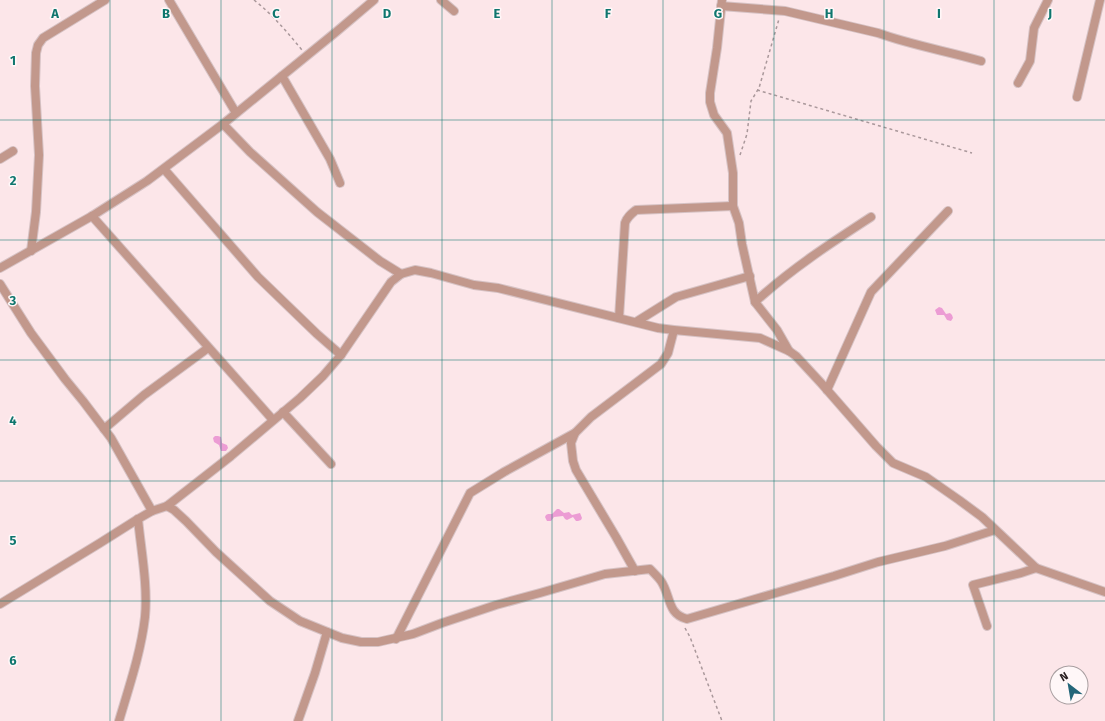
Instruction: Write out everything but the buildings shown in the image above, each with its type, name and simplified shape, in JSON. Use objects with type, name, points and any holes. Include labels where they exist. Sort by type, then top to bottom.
[{"type":"street","points":[[31,251],[36,212],[39,155],[35,86],[36,53],[38,45],[43,38],[105,0]]},
{"type":"street","points":[[169,0],[236,113]]},
{"type":"street","points":[[0,268],[92,216],[147,182],[223,124],[374,0]]},
{"type":"street","points":[[441,0],[454,11]]},
{"type":"street","points":[[1018,83],[1030,62],[1034,28],[1048,0]]},
{"type":"street","points":[[1077,97],[1100,0]]},
{"type":"street","points":[[789,351],[777,330],[755,302],[743,250],[739,223],[733,206],[733,173],[727,133],[714,115],[710,102],[722,3],[781,11],[878,33],[981,61]]},
{"type":"street","points":[[282,76],[330,159],[340,183]]},
{"type":"street","points":[[223,124],[250,152],[317,212],[380,261],[401,274]]},
{"type":"street","points":[[0,159],[13,151]]},
{"type":"street","points":[[164,169],[258,277],[341,355]]},
{"type":"street","points":[[619,318],[625,224],[627,218],[631,214],[636,210],[733,206]]},
{"type":"street","points":[[827,390],[872,292],[948,211]]},
{"type":"street","points":[[92,216],[273,420]]},
{"type":"street","points":[[755,302],[773,285],[810,257],[871,217]]},
{"type":"street","points":[[0,604],[138,518],[152,510],[167,506],[231,456],[323,376],[341,355],[391,282],[401,274],[415,270],[431,272],[474,285],[498,288],[658,328],[760,338],[789,351],[796,356],[893,463],[926,477],[982,516],[1036,568],[1105,592]]},
{"type":"street","points":[[636,322],[676,297],[750,276]]},
{"type":"street","points":[[0,284],[31,333],[104,429],[120,453],[152,510]]},
{"type":"street","points":[[396,639],[470,492],[575,433],[592,417],[660,364],[668,353],[674,330]]},
{"type":"street","points":[[104,429],[144,395],[208,348]]},
{"type":"street","points":[[283,412],[331,464]]},
{"type":"street","points":[[575,433],[571,442],[576,470],[635,571]]},
{"type":"street","points":[[167,506],[186,521],[216,552],[270,601],[300,621],[342,638],[361,642],[378,642],[396,639],[496,605],[604,574],[650,569],[661,582],[673,610],[680,618],[688,619],[878,562],[945,546],[995,530]]},
{"type":"street","points":[[119,721],[142,639],[145,616],[146,596],[138,518]]},
{"type":"street","points":[[987,626],[973,585],[1036,568]]},
{"type":"street","points":[[298,721],[315,673],[327,632]]},
{"type":"path","points":[[254,0],[270,13],[307,56]]},
{"type":"path","points":[[733,173],[747,134],[751,101],[759,88],[781,11]]},
{"type":"path","points":[[757,90],[972,153]]},
{"type":"path","points":[[680,618],[690,637],[722,721]]}]
